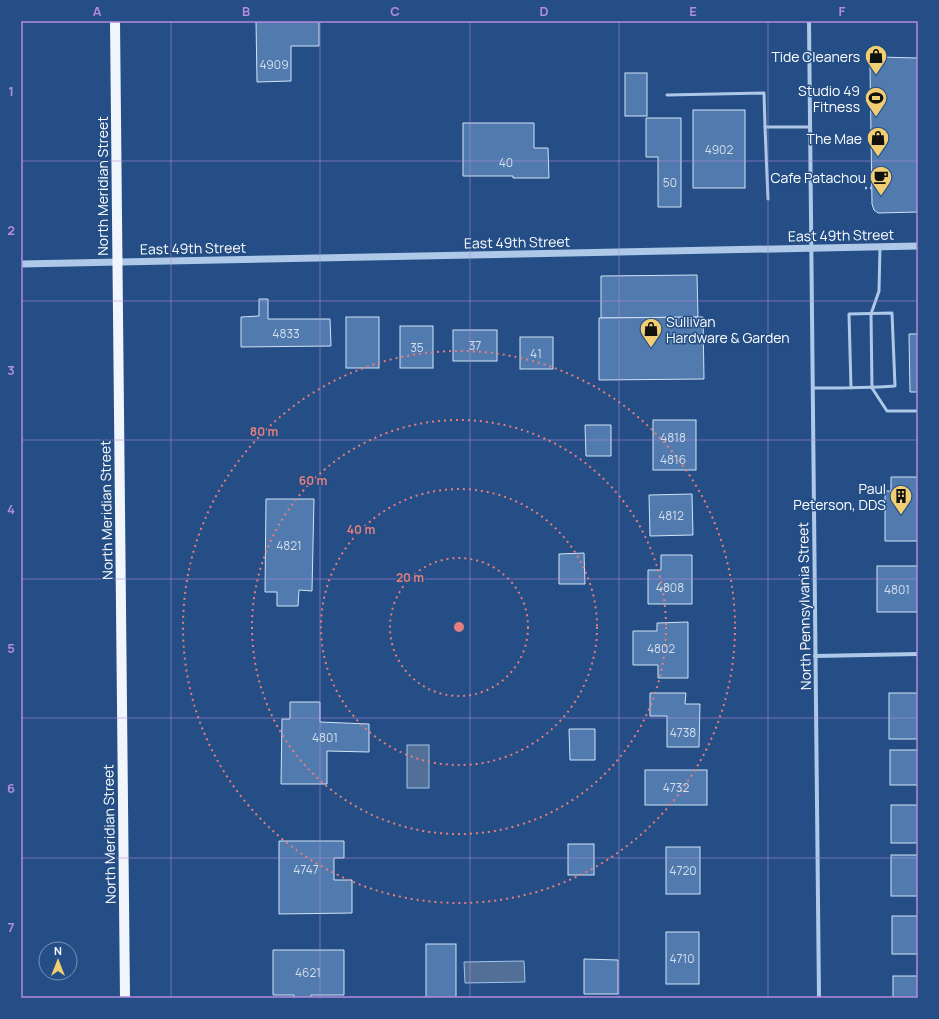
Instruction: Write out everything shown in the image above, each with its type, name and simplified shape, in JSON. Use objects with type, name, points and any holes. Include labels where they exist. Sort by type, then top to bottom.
[{"type":"main road","name":"North Meridian Street","points":[[115,21],[124,998]]},
{"type":"street","name":"North Pennsylvania Street","points":[[809,21],[818,998]]},
{"type":"street","name":"East 49th Street","points":[[21,264],[918,246]]},
{"type":"street","points":[[815,656],[918,654]]},
{"type":"lane","points":[[667,95],[764,93],[768,199]]},
{"type":"lane","points":[[765,127],[810,127]]},
{"type":"lane","points":[[880,247],[879,291],[871,314],[872,388],[887,411],[918,411]]},
{"type":"lane","points":[[813,388],[851,388],[872,388],[895,386],[892,313],[849,314],[851,388]]},
{"type":"path","points":[[865,188],[872,188]]},
{"type":"water","points":[[407,745],[429,745],[429,788],[407,788]]},
{"type":"water","points":[[524,961],[525,982],[465,983],[464,962]]},
{"type":"building","points":[[256,21],[319,21],[319,46],[291,46],[291,81],[257,82]]},
{"type":"building","points":[[878,57],[918,58],[918,212],[878,213],[874,210],[872,204],[870,66]]},
{"type":"building","points":[[625,73],[647,73],[647,116],[625,116]]},
{"type":"building","points":[[693,110],[745,110],[745,188],[693,188]]},
{"type":"building","points":[[646,118],[681,118],[681,207],[658,207],[658,157],[646,157]]},
{"type":"building","points":[[463,123],[534,123],[534,148],[548,148],[549,178],[463,176]]},
{"type":"building","points":[[697,275],[698,317],[601,318],[601,276]]},
{"type":"building","points":[[259,299],[268,299],[268,319],[330,319],[331,346],[241,347],[241,317],[259,316]]},
{"type":"building","points":[[346,317],[379,317],[379,368],[346,368]]},
{"type":"building","name":"Sullivan Hardware & Garden","points":[[703,317],[704,379],[599,380],[599,318]]},
{"type":"building","points":[[400,326],[433,326],[433,368],[400,368]]},
{"type":"building","points":[[453,330],[497,330],[497,361],[453,361]]},
{"type":"building","points":[[909,334],[918,334],[918,392],[910,392]]},
{"type":"building","points":[[520,337],[553,337],[553,369],[520,369]]},
{"type":"building","points":[[653,420],[696,420],[696,470],[653,470]]},
{"type":"building","points":[[585,425],[611,425],[611,456],[586,456]]},
{"type":"building","name":"Paul Peterson, DDS","points":[[891,477],[918,477],[918,541],[885,541],[885,491],[891,491]]},
{"type":"building","points":[[692,494],[693,535],[650,536],[649,495]]},
{"type":"building","points":[[266,499],[314,499],[312,591],[299,590],[298,606],[277,606],[277,592],[265,592]]},
{"type":"building","points":[[584,553],[585,584],[559,584],[559,554]]},
{"type":"building","points":[[661,555],[692,555],[692,604],[648,604],[648,570],[661,570]]},
{"type":"building","points":[[877,566],[918,566],[918,612],[877,612]]},
{"type":"building","points":[[688,622],[688,678],[658,678],[658,665],[633,665],[633,631],[657,631],[657,623]]},
{"type":"building","points":[[650,693],[686,693],[685,704],[700,704],[699,747],[667,747],[667,716],[650,716]]},
{"type":"building","points":[[889,693],[918,693],[918,739],[889,739]]},
{"type":"building","points":[[290,702],[320,702],[320,722],[369,724],[369,752],[327,751],[327,784],[281,784],[282,719],[290,719]]},
{"type":"building","points":[[569,729],[595,729],[595,760],[570,760]]},
{"type":"building","points":[[890,750],[918,750],[918,785],[890,785]]},
{"type":"building","points":[[645,770],[707,770],[707,805],[645,805]]},
{"type":"building","points":[[891,805],[918,805],[918,843],[891,843]]},
{"type":"building","points":[[279,841],[344,841],[344,858],[334,858],[334,880],[352,880],[352,913],[279,914]]},
{"type":"building","points":[[568,844],[594,844],[594,875],[568,875]]},
{"type":"building","points":[[666,847],[700,847],[700,894],[666,894]]},
{"type":"building","points":[[891,855],[918,855],[918,896],[891,896]]},
{"type":"building","points":[[892,916],[918,916],[918,954],[892,954]]},
{"type":"building","points":[[666,932],[699,932],[699,984],[666,984]]},
{"type":"building","points":[[426,944],[456,944],[456,998],[426,998]]},
{"type":"building","points":[[273,950],[344,950],[344,995],[311,995],[311,998],[294,998],[294,995],[273,995]]},
{"type":"building","points":[[584,959],[618,960],[618,994],[584,994]]},
{"type":"building","points":[[893,976],[918,976],[918,998],[893,998]]},
{"type":"place","name":"Tide Cleaners","points":[[876,76]]},
{"type":"place","name":"Studio 49 Fitness","points":[[876,118]]},
{"type":"place","name":"The Mae","points":[[878,158]]},
{"type":"place","name":"Cafe Patachou","points":[[881,196]]},
{"type":"place","name":"Sullivan Hardware & Garden","points":[[651,348]]},
{"type":"place","name":"Paul Peterson, DDS","points":[[901,516]]}]
